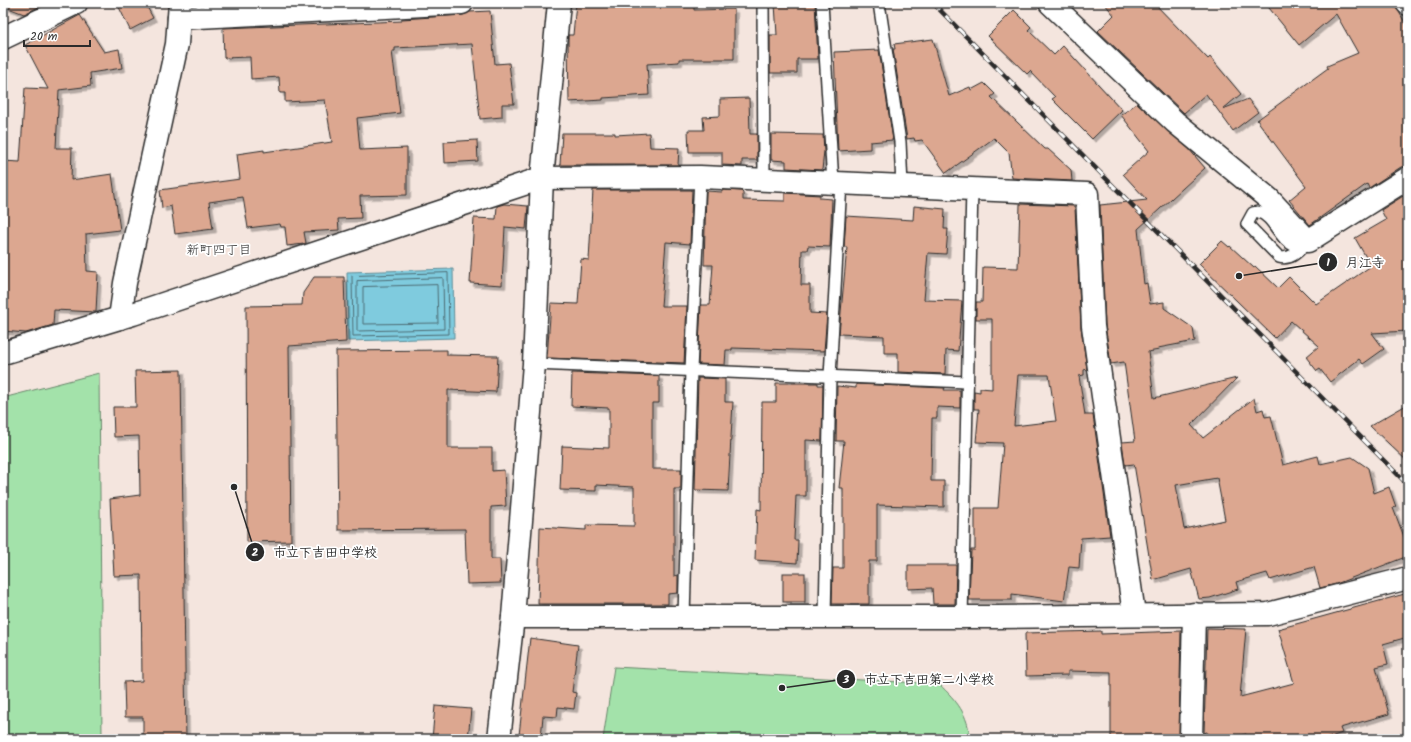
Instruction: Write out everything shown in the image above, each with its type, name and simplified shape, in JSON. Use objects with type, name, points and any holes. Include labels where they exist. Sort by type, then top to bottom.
[{"type":"street","points":[[3,38],[76,3]]},
{"type":"street","points":[[120,318],[125,283],[169,87],[177,44],[180,10],[462,3]]},
{"type":"street","points":[[498,739],[512,617],[534,364],[542,178],[559,3]]},
{"type":"street","points":[[1050,3],[1175,122],[1269,199],[1308,240],[1408,178]]},
{"type":"street","points":[[3,353],[120,318],[542,178],[700,177],[1087,194],[1093,326],[1134,614]]},
{"type":"street","points":[[512,617],[962,617],[1134,614],[1268,614],[1408,578]]},
{"type":"street","points":[[1191,739],[1194,614]]},
{"type":"lane","points":[[763,3],[764,180]]},
{"type":"lane","points":[[822,3],[837,183],[830,376],[826,617]]},
{"type":"lane","points":[[879,3],[900,142],[902,186]]},
{"type":"lane","points":[[684,617],[691,370],[700,177]]},
{"type":"lane","points":[[962,617],[972,189]]},
{"type":"lane","points":[[1253,213],[1263,213],[1287,243],[1296,246],[1308,240],[1291,257],[1284,259],[1279,258],[1247,224],[1253,213]]},
{"type":"lane","points":[[534,364],[967,382]]},
{"type":"green space","points":[[99,373],[102,739],[3,739],[3,398]]},
{"type":"green space","points":[[614,667],[939,684],[956,702],[964,715],[969,730],[970,739],[603,739]]},
{"type":"water","points":[[453,269],[454,338],[348,341],[347,272]]},
{"type":"building","points":[[3,3],[47,3],[24,14],[3,6]]},
{"type":"building","points":[[117,3],[145,3],[153,18],[130,30]]},
{"type":"building","points":[[576,3],[694,4],[694,10],[734,9],[734,59],[679,59],[679,62],[647,64],[649,95],[569,102],[568,35],[573,35]]},
{"type":"building","points":[[815,3],[818,59],[797,59],[797,73],[770,73],[770,35],[777,35],[775,4]]},
{"type":"building","points":[[1104,3],[1154,3],[1208,59],[1210,57],[1241,94],[1223,109],[1248,99],[1258,112],[1233,131],[1206,94],[1184,113],[1098,31],[1114,15]]},
{"type":"building","points":[[1265,3],[1394,3],[1408,28],[1408,166],[1401,167],[1369,188],[1367,184],[1310,225],[1289,200],[1306,186],[1257,120],[1328,68],[1327,66],[1358,53],[1336,14],[1299,45]]},
{"type":"building","points":[[1014,10],[1031,27],[1028,30],[1054,55],[1063,46],[1122,110],[1092,139],[1052,99],[1055,97],[1030,71],[1027,74],[988,36]]},
{"type":"building","points":[[490,11],[495,64],[509,63],[514,104],[502,104],[502,117],[480,119],[472,44],[395,48],[395,51],[392,51],[400,113],[357,118],[360,150],[407,148],[407,195],[360,196],[361,218],[338,219],[339,230],[304,232],[306,243],[304,244],[287,246],[285,227],[281,227],[280,224],[248,228],[243,197],[209,202],[213,229],[175,234],[171,206],[162,208],[160,190],[240,179],[237,154],[264,150],[264,152],[332,142],[325,100],[285,102],[285,93],[280,93],[279,77],[251,79],[250,57],[224,58],[223,28],[402,21],[402,19],[463,15],[470,12]]},
{"type":"building","points":[[80,15],[104,52],[119,49],[122,68],[90,73],[91,86],[59,90],[56,148],[72,148],[71,180],[112,174],[120,230],[86,234],[87,271],[98,272],[96,312],[54,310],[53,325],[26,333],[3,331],[3,161],[20,162],[25,88],[48,89],[25,45]]},
{"type":"building","points":[[933,39],[949,96],[970,87],[971,90],[984,83],[995,94],[991,97],[1045,149],[1048,149],[1071,170],[1072,181],[1012,178],[1009,153],[994,138],[946,173],[922,140],[915,141],[914,138],[907,139],[893,49],[895,49],[894,44]]},
{"type":"building","points":[[879,50],[893,140],[870,142],[870,149],[838,151],[834,52]]},
{"type":"building","points":[[749,98],[750,134],[757,134],[757,160],[742,160],[742,166],[722,165],[722,152],[689,152],[688,130],[704,130],[703,117],[720,116],[720,99]]},
{"type":"building","points":[[1137,103],[1189,149],[1205,168],[1138,229],[1144,284],[1147,283],[1150,304],[1164,302],[1164,308],[1193,328],[1195,341],[1158,348],[1159,350],[1148,352],[1154,398],[1237,378],[1191,425],[1203,438],[1254,398],[1257,411],[1263,409],[1265,417],[1271,416],[1283,465],[1318,456],[1320,464],[1352,457],[1368,468],[1374,493],[1389,487],[1396,507],[1393,508],[1408,547],[1408,556],[1336,584],[1320,588],[1314,567],[1270,580],[1267,573],[1236,582],[1238,589],[1210,598],[1199,599],[1191,569],[1153,580],[1134,464],[1125,465],[1122,442],[1135,441],[1124,362],[1111,364],[1105,325],[1100,205],[1147,200],[1123,174],[1149,151],[1121,115]],"holes":[[[1217,478],[1225,520],[1184,529],[1176,485]]]},
{"type":"building","points":[[562,133],[615,133],[615,135],[649,133],[650,147],[679,148],[678,165],[560,165]]},
{"type":"building","points":[[771,134],[823,135],[824,151],[822,170],[786,168],[786,161],[771,160]]},
{"type":"building","points":[[477,140],[478,161],[445,163],[444,142]]},
{"type":"building","points":[[593,190],[692,190],[690,244],[666,242],[661,306],[687,306],[684,363],[547,358],[551,303],[578,304],[581,259],[589,260]]},
{"type":"building","points":[[722,190],[741,191],[743,193],[743,200],[785,201],[785,193],[820,195],[820,198],[832,199],[830,247],[808,246],[807,250],[802,250],[801,285],[810,285],[810,313],[827,314],[824,351],[732,348],[732,350],[726,350],[725,365],[698,364],[701,305],[710,305],[713,265],[704,265],[706,191],[722,192]]},
{"type":"building","points":[[1408,193],[1408,331],[1372,333],[1384,349],[1363,364],[1359,359],[1330,382],[1320,369],[1317,371],[1306,357],[1319,346],[1291,321],[1275,338],[1199,264],[1222,241],[1229,247],[1230,246],[1254,268],[1255,266],[1278,288],[1289,277],[1316,304],[1371,266],[1355,238],[1386,220],[1381,210]]},
{"type":"building","points":[[504,204],[528,206],[526,229],[505,227],[502,285],[470,283],[474,218],[496,219],[497,206]]},
{"type":"building","points":[[1020,204],[1074,206],[1081,327],[1087,369],[1084,370],[1084,375],[1079,376],[1085,415],[1093,415],[1110,536],[1081,538],[1079,568],[1069,567],[1064,601],[1012,594],[1012,600],[969,600],[971,550],[975,550],[975,508],[998,508],[1003,443],[976,442],[979,409],[974,409],[974,391],[980,392],[980,388],[992,389],[992,319],[976,319],[976,302],[982,302],[983,267],[1018,268]],"holes":[[[1018,375],[1049,375],[1056,421],[1014,426]]]},
{"type":"building","points":[[914,206],[945,209],[944,229],[948,229],[946,254],[928,253],[924,300],[962,301],[958,351],[946,350],[945,374],[898,372],[898,353],[884,353],[884,336],[839,334],[847,247],[844,247],[846,216],[913,220]]},
{"type":"building","points":[[314,277],[344,277],[346,342],[289,346],[291,541],[247,542],[246,306],[302,305],[303,293]]},
{"type":"building","points":[[447,350],[447,355],[498,356],[496,392],[448,390],[448,448],[492,448],[492,471],[504,470],[506,506],[491,507],[491,559],[500,559],[501,583],[467,584],[465,529],[338,530],[336,351]]},
{"type":"building","points":[[181,370],[186,739],[143,739],[143,717],[125,717],[124,682],[142,681],[141,575],[114,576],[110,499],[140,495],[139,436],[114,437],[113,407],[136,407],[135,371]]},
{"type":"building","points":[[572,373],[659,376],[659,403],[652,403],[652,469],[681,469],[681,489],[674,489],[674,576],[678,575],[678,593],[668,594],[668,604],[538,604],[540,527],[586,530],[586,525],[634,526],[634,487],[596,485],[596,491],[560,490],[562,446],[609,448],[609,408],[571,406]]},
{"type":"building","points":[[698,378],[725,379],[725,402],[733,402],[728,491],[695,490]]},
{"type":"building","points":[[776,383],[818,383],[818,385],[823,385],[822,441],[806,440],[806,496],[796,496],[794,540],[798,540],[797,563],[755,560],[757,509],[761,510],[762,402],[776,402]]},
{"type":"building","points":[[856,384],[960,390],[960,408],[937,407],[937,418],[932,418],[931,481],[944,481],[944,507],[877,505],[877,561],[869,561],[869,604],[832,604],[833,568],[843,568],[843,488],[839,488],[844,441],[836,441],[837,386],[856,388]]},
{"type":"building","points":[[1408,404],[1408,462],[1370,426]]},
{"type":"building","points":[[908,565],[956,565],[955,604],[933,604],[932,588],[908,589]]},
{"type":"building","points":[[783,573],[805,573],[805,602],[783,602]]},
{"type":"building","points":[[1408,593],[1408,637],[1383,644],[1388,664],[1376,667],[1389,714],[1340,728],[1342,733],[1325,739],[1247,739],[1246,734],[1230,739],[1208,739],[1207,732],[1204,733],[1207,628],[1246,629],[1240,697],[1294,683],[1278,629]]},
{"type":"building","points":[[1101,631],[1101,634],[1181,631],[1179,739],[1111,739],[1111,672],[1068,671],[1068,675],[1026,676],[1025,633]]},
{"type":"building","points":[[530,638],[578,645],[572,692],[576,693],[574,709],[558,707],[557,717],[543,716],[541,738],[519,735]]},
{"type":"building","points":[[435,706],[471,709],[468,739],[432,739]]},
{"type":"railway","points":[[933,3],[1408,485]]},
{"type":"place","name":"月江寺","points":[[1239,276]]},
{"type":"place","name":"市立下吉田中学校","points":[[234,487]]},
{"type":"place","name":"市立下吉田第二小学校","points":[[782,688]]},
{"type":"district","name":"新町四丁目","points":[[219,250]]}]
